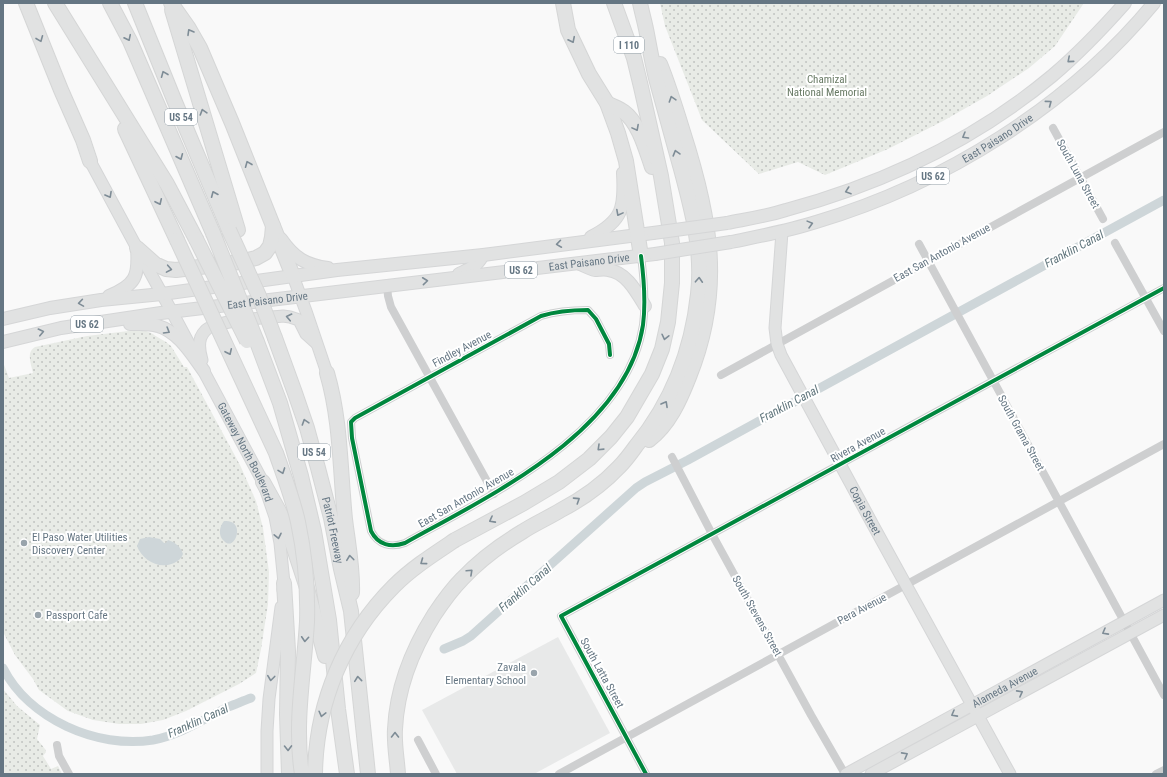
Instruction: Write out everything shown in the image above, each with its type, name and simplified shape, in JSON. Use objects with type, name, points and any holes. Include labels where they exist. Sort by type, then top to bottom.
[{"type":"highway","points":[[26,3],[90,160]]},
{"type":"highway","points":[[55,3],[167,184],[252,342]]},
{"type":"highway","points":[[110,3],[130,41],[212,234],[252,342]]},
{"type":"highway","name":"US 54","points":[[135,3],[175,102],[234,230]]},
{"type":"highway","points":[[171,3],[197,92],[234,230]]},
{"type":"highway","points":[[171,3],[188,27],[200,48],[232,123],[293,276]]},
{"type":"highway","points":[[562,3],[568,30],[589,74],[607,103],[618,133],[626,161],[641,256]]},
{"type":"highway","name":"I 110","points":[[614,3],[634,58],[655,145],[665,205]]},
{"type":"highway","points":[[621,3],[622,26]]},
{"type":"highway","points":[[398,774],[395,728],[401,687],[416,648],[444,601],[460,580],[501,545],[590,492],[619,467],[635,448],[650,439],[664,425],[684,390],[698,354],[710,297],[710,240],[705,210],[692,158],[665,76],[646,30],[640,3]]},
{"type":"highway","points":[[94,66],[276,453],[298,521],[305,561],[307,598],[307,622],[298,726],[302,774]]},
{"type":"highway","points":[[315,774],[315,755],[321,718],[328,692],[348,646],[375,607],[395,585],[414,568],[435,553],[455,540],[524,503],[559,482],[589,459],[611,437],[631,411],[652,374],[662,349],[668,322],[672,283],[672,250],[665,205],[641,136],[632,121],[624,112],[607,103]]},
{"type":"highway","points":[[137,248],[154,264],[166,269],[176,270],[239,262],[256,258],[265,253],[270,246],[273,226]]},
{"type":"highway","name":"Patriot Freeway","points":[[234,230],[307,428],[331,518],[351,611],[368,774]]},
{"type":"highway","name":"Patriot Freeway","points":[[252,342],[280,403],[301,476],[314,531],[329,620],[338,709],[347,774]]},
{"type":"highway","points":[[327,373],[335,403],[338,427],[345,520],[353,579],[351,611]]},
{"type":"highway","points":[[262,482],[287,527],[308,588],[338,709]]},
{"type":"highway","points":[[284,583],[288,651],[287,714],[289,774]]},
{"type":"main road","name":"East Paisano Drive","points":[[3,319],[50,308],[101,300],[162,294],[337,270],[483,255],[653,233],[727,223],[785,211],[869,183],[938,152],[981,127],[1052,76],[1098,33],[1125,3]]},
{"type":"main road","name":"East Paisano Drive","points":[[6,341],[61,328],[101,321],[387,285],[641,256],[731,242],[782,232],[838,215],[894,194],[929,178],[996,140],[1032,116],[1080,78],[1119,42],[1154,3]]},
{"type":"main road","points":[[584,241],[602,232],[611,225],[621,209],[623,200],[622,148]]},
{"type":"main road","name":"Gateway North Boulevard","points":[[90,160],[262,482],[275,517],[280,543],[284,583],[269,699],[267,774]]},
{"type":"main road","points":[[782,232],[784,222],[787,218],[809,211],[819,200]]},
{"type":"main road","points":[[273,226],[295,256],[312,265],[337,270]]},
{"type":"main road","name":"Copia Street","points":[[782,232],[775,328],[777,344],[840,465],[1010,774]]},
{"type":"main road","points":[[101,300],[128,286],[135,277],[138,267],[137,248]]},
{"type":"main road","points":[[445,279],[472,268],[478,263],[483,255]]},
{"type":"main road","points":[[577,263],[595,270],[608,270],[618,273],[631,284],[645,306]]},
{"type":"main road","points":[[293,276],[327,373]]},
{"type":"main road","points":[[204,371],[199,347],[200,337],[204,331],[210,327],[222,323],[283,316],[290,317],[299,320],[306,334],[316,343]]},
{"type":"main road","points":[[3,319],[6,341]]},
{"type":"main road","points":[[101,321],[145,324],[165,329],[176,336],[204,371]]},
{"type":"main road","name":"Alameda Avenue","points":[[846,774],[1164,600]]},
{"type":"main road","name":"Alameda Avenue","points":[[871,774],[1164,615]]},
{"type":"street","name":"South Luna Street","points":[[1053,128],[1103,219]]},
{"type":"street","name":"East San Antonio Avenue","points":[[721,375],[1164,132]]},
{"type":"street","points":[[1115,243],[1164,330]]},
{"type":"street","name":"South Grama Street","points":[[919,244],[1164,695]]},
{"type":"street","name":"East San Antonio Avenue","points":[[390,546],[405,543],[494,494],[524,475],[548,458],[593,418],[613,395],[627,373],[637,348],[643,327],[645,306],[641,256]]},
{"type":"street","points":[[387,285],[391,308],[494,494]]},
{"type":"street","name":"Rivera Avenue","points":[[560,616],[1164,288]]},
{"type":"street","name":"Findley Avenue","points":[[390,546],[382,543],[371,531],[352,438],[351,422],[355,418],[541,316],[561,311],[588,310],[593,314],[609,344],[610,355]]},
{"type":"street","name":"Pera Avenue","points":[[559,774],[1164,444]]},
{"type":"street","name":"South Stevens Street","points":[[672,457],[778,655],[846,774]]},
{"type":"street","name":"South Latta Street","points":[[560,616],[646,774]]},
{"type":"street","points":[[418,740],[436,774]]},
{"type":"street","points":[[57,745],[59,756],[69,774]]},
{"type":"street","points":[[1156,774],[1164,770]]},
{"type":"shaded area","points":[[224,521],[231,522],[235,525],[237,530],[237,535],[232,543],[228,544],[221,537],[220,529]]},
{"type":"shaded area","points":[[149,537],[160,539],[164,543],[168,540],[173,542],[181,549],[183,554],[182,556],[174,563],[168,565],[152,562],[143,556],[137,546],[140,539]]},
{"type":"shaded area","name":"Zavala Elementary School","points":[[558,637],[610,733],[534,774],[457,774],[422,710]]},
{"type":"green space","name":"Chamizal National Memorial","points":[[660,3],[1084,3],[1055,46],[1029,68],[987,96],[943,121],[888,149],[825,175],[798,162],[759,174],[702,120],[665,26]]},
{"type":"green space","points":[[137,330],[146,331],[153,334],[171,346],[184,367],[187,367],[240,465],[256,501],[263,528],[269,572],[268,604],[256,673],[239,684],[186,711],[163,720],[141,724],[119,724],[93,720],[68,711],[39,690],[33,679],[15,655],[3,632],[3,362],[9,378],[33,373],[30,355],[32,349],[35,347],[87,336]]},
{"type":"green space","points":[[3,689],[17,706],[40,725],[37,739],[45,749],[46,752],[43,756],[51,769],[58,766],[62,774],[3,774]]},
{"type":"waterway","name":"Franklin Canal","points":[[444,649],[471,636],[636,488],[645,482],[1164,200]]},
{"type":"waterway","name":"Franklin Canal","points":[[3,668],[15,686],[30,702],[47,716],[88,735],[110,740],[132,742],[163,738],[182,731],[228,707],[251,698]]},
{"type":"cycle path","points":[[610,355],[609,344],[596,319],[588,310],[564,311],[547,314],[355,418],[351,422],[352,438],[371,531],[374,536],[385,544],[395,545],[405,543],[513,482],[550,456],[583,429],[611,398],[632,363],[643,325],[644,316],[644,290],[641,256]]},
{"type":"cycle path","points":[[646,774],[561,616],[1164,288]]},
{"type":"place","name":"El Paso Water Utilities Discovery Center","points":[[24,543]]},
{"type":"place","name":"Passport Cafe","points":[[38,615]]},
{"type":"place","name":"Zavala Elementary School","points":[[534,673]]}]
